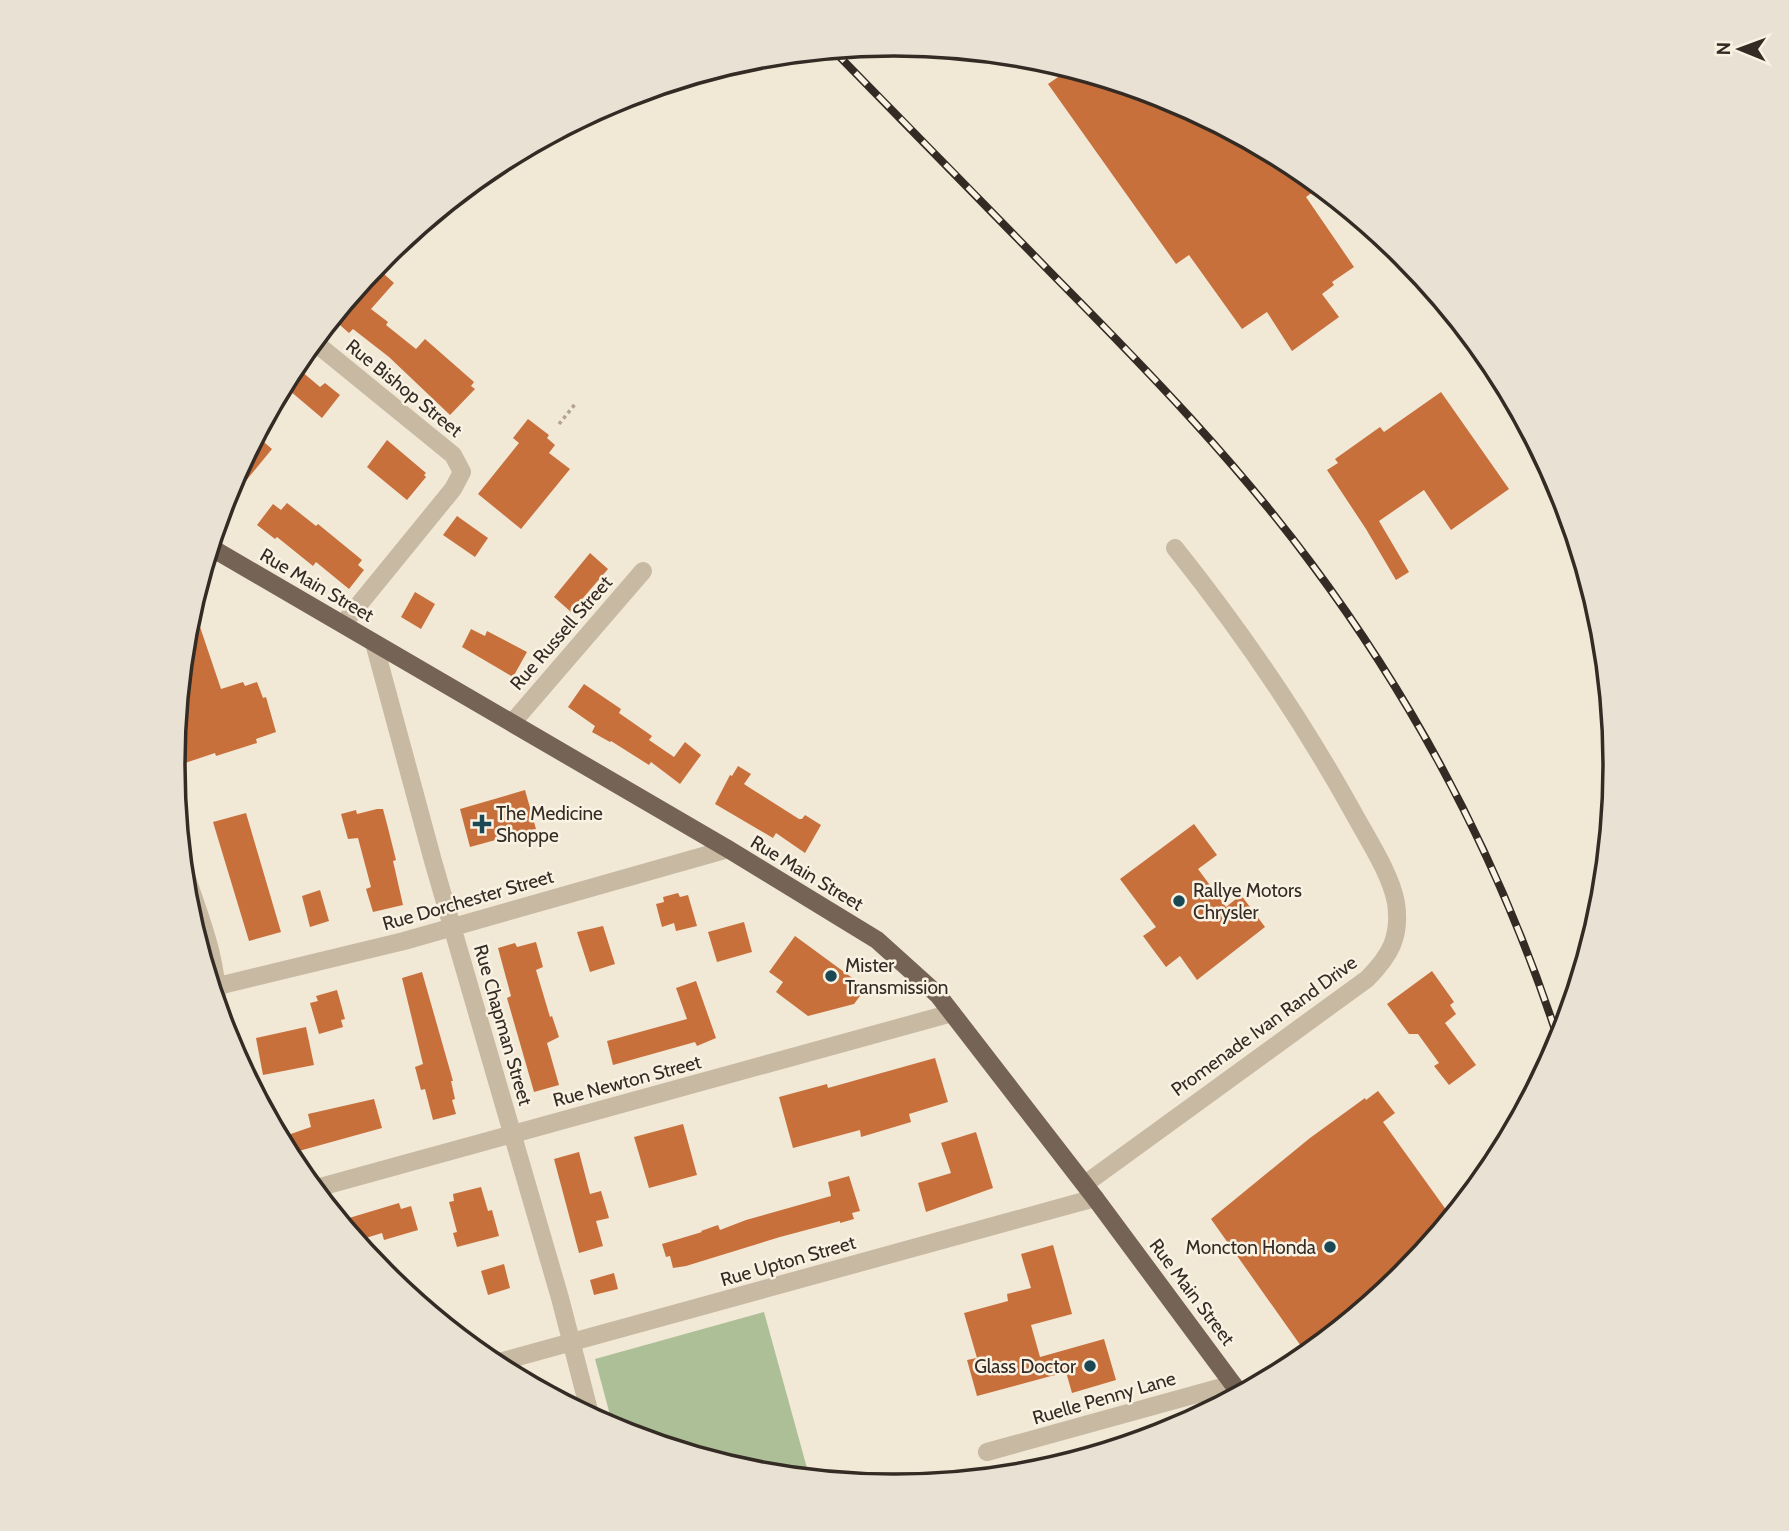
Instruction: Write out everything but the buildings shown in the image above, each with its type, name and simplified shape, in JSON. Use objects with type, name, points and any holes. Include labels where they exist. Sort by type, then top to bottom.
[{"type":"main road","name":"Rue Main Street","points":[[218,552],[727,849],[877,940],[938,995],[1090,1191],[1236,1387]]},
{"type":"street","name":"Rue Bishop Street","points":[[322,348],[453,455],[462,472],[453,489],[343,624]]},
{"type":"street","name":"Promenade Ivan Rand Drive","points":[[1090,1191],[1367,979],[1391,951],[1396,932],[1396,903],[1388,881],[1368,839],[1313,741],[1241,634],[1175,548]]},
{"type":"street","name":"Rue Russell Street","points":[[512,723],[643,571]]},
{"type":"street","name":"Rue Chapman Street","points":[[374,643],[587,1405]]},
{"type":"street","name":"Rue Dorchester Street","points":[[220,985],[404,941],[727,849]]},
{"type":"street","name":"Rue Newton Street","points":[[324,1186],[952,1013]]},
{"type":"street","name":"Rue Upton Street","points":[[508,1360],[571,1344],[1090,1191]]},
{"type":"street","name":"Ruelle Penny Lane","points":[[987,1452],[1228,1391]]},
{"type":"path","points":[[559,424],[576,403]]},
{"type":"green space","points":[[764,1312],[807,1469],[711,1451],[610,1415],[595,1359]]},
{"type":"railway","points":[[841,59],[1159,384],[1253,489],[1311,563],[1388,675],[1455,794],[1513,917],[1554,1027]]},
{"type":"place","name":"The Medicine Shoppe","points":[[482,824]]},
{"type":"place","name":"Rallye Motors Chrysler","points":[[1179,901]]},
{"type":"place","name":"Mister Transmission","points":[[831,976]]},
{"type":"place","name":"Moncton Honda","points":[[1330,1247]]},
{"type":"place","name":"Glass Doctor","points":[[1090,1366]]}]
